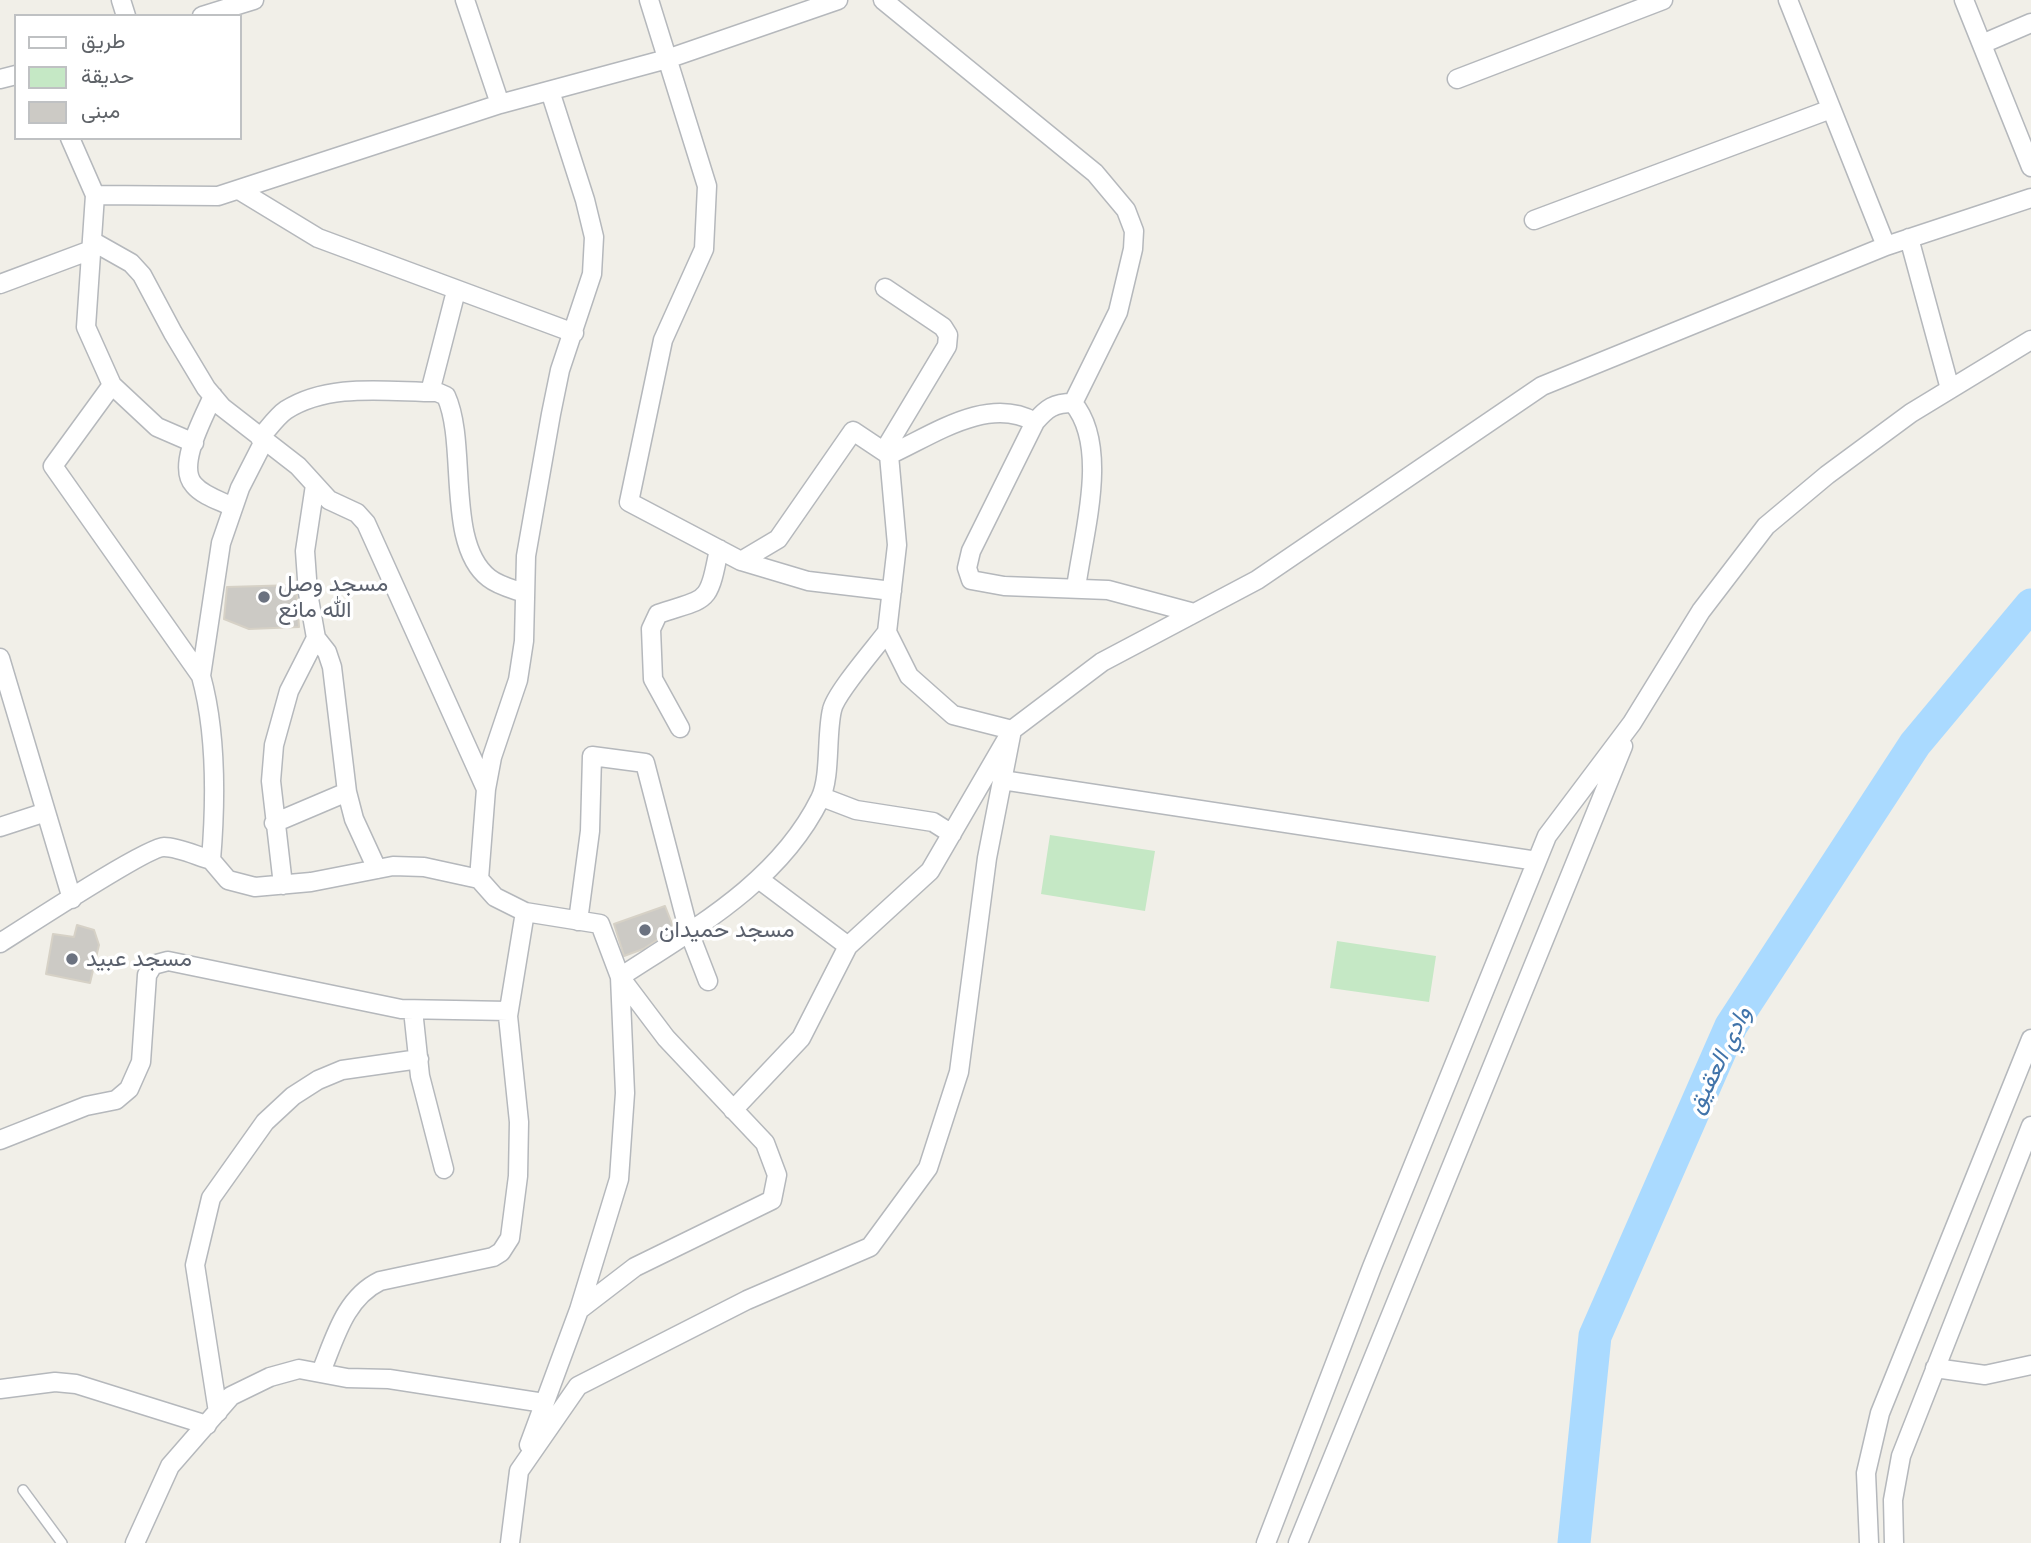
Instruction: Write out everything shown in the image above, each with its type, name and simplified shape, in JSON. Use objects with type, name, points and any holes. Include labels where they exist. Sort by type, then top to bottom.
[{"type":"street","points":[[208,14],[254,0]]},
{"type":"street","points":[[465,0],[500,104]]},
{"type":"street","points":[[649,0],[707,186],[704,249],[663,340],[629,502],[741,561],[808,581],[892,591]]},
{"type":"street","points":[[95,195],[218,196],[500,104],[667,58],[838,0]]},
{"type":"street","points":[[883,0],[1095,173],[1126,210],[1134,231],[1133,249],[1118,312],[1073,403]]},
{"type":"street","points":[[1457,79],[1663,0]]},
{"type":"street","points":[[1788,0],[1886,246]]},
{"type":"street","points":[[1964,0],[2031,167]]},
{"type":"street","points":[[1982,44],[2031,23]]},
{"type":"street","points":[[479,879],[486,789],[492,757],[518,680],[524,641],[526,556],[551,414],[560,370],[592,274],[594,237],[550,90]]},
{"type":"street","points":[[1534,220],[1831,108]]},
{"type":"street","points":[[71,140],[95,195],[86,327],[112,385],[157,427],[194,443]]},
{"type":"street","points":[[239,190],[318,238],[574,333]]},
{"type":"street","points":[[733,1110],[801,1038],[848,946],[930,871],[1012,730],[1102,662],[1257,580],[1542,386],[1886,246],[2031,198]]},
{"type":"street","points":[[1909,238],[1950,389]]},
{"type":"street","points":[[0,284],[91,245],[131,263],[142,275],[173,333],[213,396],[298,466],[329,500],[357,513],[366,523],[486,789]]},
{"type":"street","points":[[620,977],[689,932],[760,880],[793,842],[822,797],[832,706],[887,632],[897,545],[887,453],[947,346],[948,335],[943,327],[885,288]]},
{"type":"street","points":[[430,392],[456,291]]},
{"type":"street","points":[[1266,1543],[1372,1267],[1547,836],[1632,723],[1702,611],[1766,526],[1827,475],[1911,413],[2031,340]]},
{"type":"street","points":[[112,385],[53,466],[201,676],[208,701],[215,807],[211,860]]},
{"type":"street","points":[[201,676],[221,543],[233,507],[262,439],[285,411],[317,397],[349,391],[430,392],[446,396],[452,410],[459,495],[470,550],[489,578],[524,593]]},
{"type":"street","points":[[213,396],[186,468],[188,477],[201,492],[233,507]]},
{"type":"street","points":[[1073,403],[1056,403],[1045,409],[1035,422],[971,551],[967,568],[971,580],[980,584],[1108,590],[1194,613]]},
{"type":"street","points":[[1073,403],[1090,432],[1093,464],[1076,588]]},
{"type":"street","points":[[887,453],[979,414],[998,410],[1021,414],[1035,422]]},
{"type":"street","points":[[741,561],[778,539],[853,431],[887,453]]},
{"type":"street","points":[[315,485],[304,551],[308,593],[316,638],[327,652],[332,667],[347,792],[354,819],[377,869]]},
{"type":"street","points":[[680,728],[653,680],[652,629],[658,614],[695,605],[701,600],[713,577],[719,549]]},
{"type":"street","points":[[887,632],[909,676],[953,715],[1012,730]]},
{"type":"street","points":[[282,885],[271,781],[274,745],[289,691],[316,638]]},
{"type":"street","points":[[0,658],[72,899]]},
{"type":"street","points":[[1298,1543],[1632,723]]},
{"type":"street","points":[[519,1471],[578,1387],[747,1300],[870,1247],[928,1168],[959,1072],[988,858],[1012,730]]},
{"type":"street","points":[[578,922],[590,831],[592,756],[645,763],[689,932],[708,981]]},
{"type":"street","points":[[1002,780],[1537,861]]},
{"type":"street","points":[[274,823],[347,792]]},
{"type":"street","points":[[822,797],[856,810],[933,822],[952,834]]},
{"type":"street","points":[[0,827],[46,813]]},
{"type":"street","points":[[0,943],[144,852],[164,847],[211,860],[228,880],[255,887],[393,866],[424,867],[479,879],[495,897],[525,912],[600,924],[620,977],[666,1038],[765,1143],[777,1175],[772,1200],[635,1267],[579,1310]]},
{"type":"street","points":[[760,880],[848,946]]},
{"type":"street","points":[[321,1372],[339,1327],[365,1289],[380,1281],[492,1257],[501,1252],[510,1238],[519,1176],[519,1122],[508,1011],[525,912]]},
{"type":"street","points":[[0,1140],[86,1106],[116,1100],[129,1089],[141,1062],[147,975],[153,965],[161,961],[202,966],[366,1004],[413,1010],[508,1011]]},
{"type":"street","points":[[509,1542],[519,1471],[579,1310],[597,1242],[619,1179],[625,1093],[620,977]]},
{"type":"street","points":[[413,1010],[419,1059],[444,1170]]},
{"type":"street","points":[[1870,1543],[1866,1473],[1880,1413],[2031,1039]]},
{"type":"street","points":[[212,1418],[195,1265],[211,1198],[265,1122],[293,1096],[318,1080],[342,1070],[419,1059]]},
{"type":"street","points":[[1894,1543],[1893,1500],[1900,1456],[2031,1125]]},
{"type":"street","points":[[1935,1368],[1985,1375],[2031,1365]]},
{"type":"street","points":[[135,1543],[170,1466],[231,1396],[271,1377],[299,1369],[347,1378],[389,1379],[544,1403]]},
{"type":"street","points":[[0,1389],[55,1382],[76,1384],[212,1418]]},
{"type":"lane","points":[[23,1490],[62,1543]]},
{"type":"green space","points":[[1050,835],[1155,851],[1145,911],[1041,894]]},
{"type":"green space","points":[[1337,941],[1436,956],[1429,1002],[1330,988]]},
{"type":"building","name":"مسجد وصل الله مانع","points":[[296,585],[299,627],[249,629],[224,619],[227,587]]},
{"type":"building","name":"مسجد حميدان","points":[[665,906],[674,929],[643,949],[624,956],[614,924]]},
{"type":"building","name":"مسجد عبيد","points":[[77,925],[94,930],[99,945],[90,983],[46,974],[53,934],[74,937]]},
{"type":"waterway","name":"وادي العقيق","points":[[1574,1543],[1595,1336],[1731,1026],[1915,744],[2031,605]]},
{"type":"place","name":"مسجد وصل الله مانع","points":[[264,597]]},
{"type":"place","name":"مسجد حميدان","points":[[645,930]]},
{"type":"place","name":"مسجد عبيد","points":[[72,959]]}]
